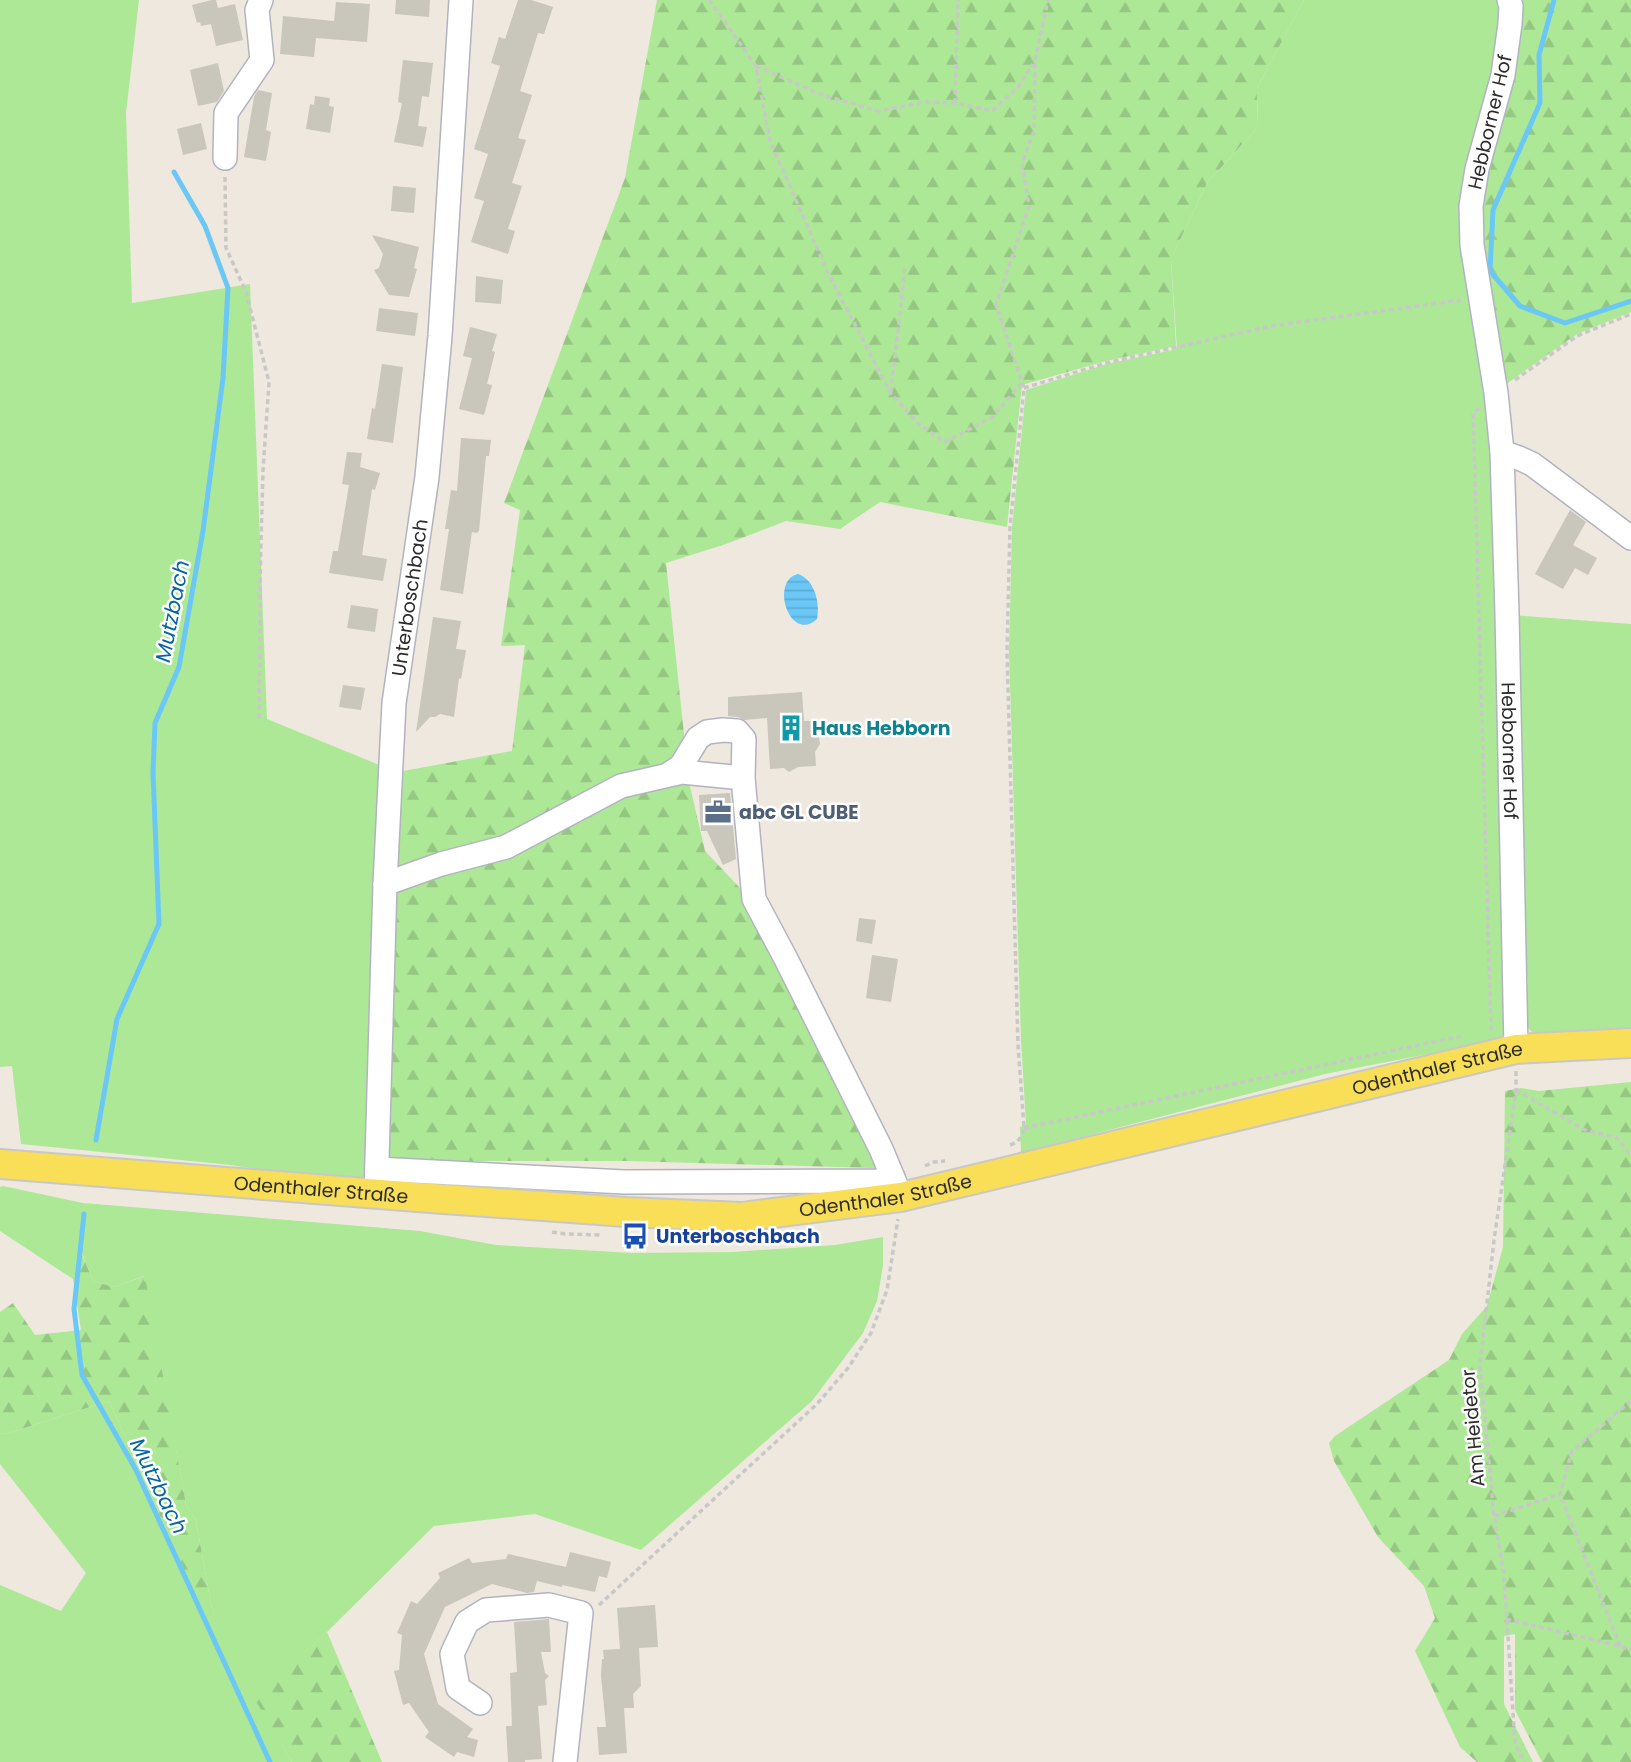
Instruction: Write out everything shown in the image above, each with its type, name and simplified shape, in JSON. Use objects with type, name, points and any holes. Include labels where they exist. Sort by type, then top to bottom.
[{"type":"main road","name":"Odenthaler Straße","points":[[0,1164],[376,1181],[626,1212],[742,1217],[1034,1164],[1516,1049],[1631,1043]]},
{"type":"street","points":[[225,158],[226,113],[262,60],[257,10],[261,0]]},
{"type":"street","name":"Unterboschbach","points":[[376,1181],[385,884],[394,703],[427,477],[440,335],[461,0]]},
{"type":"street","name":"Hebborner Hof","points":[[1509,0],[1510,24],[1503,75],[1476,169],[1471,205],[1472,245],[1496,393],[1502,452],[1516,1049]]},
{"type":"street","points":[[1502,452],[1532,464],[1631,538]]},
{"type":"street","points":[[669,774],[681,766],[698,738],[707,732],[737,731],[744,739],[743,778],[754,899],[881,1149],[897,1187]]},
{"type":"street","points":[[385,884],[441,864],[506,847],[621,786],[682,772],[743,778]]},
{"type":"street","points":[[480,1703],[458,1688],[452,1654],[467,1622],[486,1610],[549,1605],[581,1613],[565,1762]]},
{"type":"path","points":[[709,0],[756,66],[769,141],[827,271],[891,394],[920,425],[945,442],[991,418],[1023,382]]},
{"type":"path","points":[[955,103],[958,0]]},
{"type":"path","points":[[1048,0],[1035,61],[1034,131],[1022,163],[1029,206],[996,304],[1024,388],[1010,527],[1007,652],[1017,1032],[1024,1128],[1464,1036]]},
{"type":"path","points":[[756,66],[822,95],[879,111],[925,102],[955,103],[992,111],[1018,87],[1035,61]]},
{"type":"path","points":[[225,158],[226,248],[246,292],[269,382],[263,470],[259,720]]},
{"type":"path","points":[[891,394],[905,268]]},
{"type":"path","points":[[1024,388],[1106,363],[1271,326],[1480,297]]},
{"type":"path","points":[[1478,1033],[1491,1030],[1473,413],[1496,393],[1577,337],[1631,314]]},
{"type":"path","name":"Am Heidetor","points":[[1516,1049],[1516,1090],[1494,1240],[1480,1366],[1494,1516],[1504,1575],[1516,1744],[1525,1762]]},
{"type":"path","points":[[1516,1090],[1585,1130],[1617,1138],[1631,1155]]},
{"type":"path","points":[[581,1613],[601,1604],[817,1404],[848,1367],[871,1333],[887,1290],[897,1187]]},
{"type":"path","points":[[1620,1646],[1560,1493],[1573,1451],[1631,1401]]},
{"type":"path","points":[[1494,1516],[1560,1493]]},
{"type":"path","points":[[1506,1619],[1620,1646],[1631,1651]]},
{"type":"green space","points":[[0,0],[139,0],[126,113],[132,303],[250,284],[267,719],[394,771],[372,1187],[231,1165],[21,1144],[12,1066],[0,1067]]},
{"type":"green space","points":[[657,0],[1304,0],[1257,88],[1258,127],[1207,183],[1171,259],[1176,346],[1106,361],[1022,385],[1007,527],[880,502],[840,529],[786,521],[666,563],[689,782],[705,851],[739,887],[883,1167],[628,1161],[389,1161],[398,772],[512,751],[525,645],[501,646],[520,510],[504,503],[625,178]]},
{"type":"green space","points":[[1304,0],[1502,0],[1494,419],[1505,1034],[1500,1040],[1325,1074],[1021,1153],[1020,1127],[1026,1124],[1009,651],[1012,527],[1026,390],[1107,364],[1177,349],[1171,259],[1207,183],[1258,127],[1257,88]]},
{"type":"green space","points":[[1514,0],[1631,0],[1631,312],[1577,334],[1499,389],[1486,297],[1478,169]]},
{"type":"green space","points":[[1512,615],[1631,624],[1631,1036],[1537,1035],[1525,1024],[1528,981],[1525,961]]},
{"type":"green space","points":[[1631,1082],[1631,1762],[1542,1762],[1515,1710],[1515,1634],[1504,1636],[1504,1704],[1533,1762],[1477,1762],[1460,1747],[1415,1651],[1435,1618],[1424,1586],[1378,1537],[1334,1461],[1329,1443],[1335,1436],[1449,1360],[1462,1334],[1487,1306],[1503,1247],[1505,1091],[1521,1088],[1539,1091]]},
{"type":"green space","points":[[0,1187],[83,1203],[420,1231],[496,1245],[632,1253],[733,1252],[835,1245],[883,1237],[883,1266],[877,1301],[863,1333],[812,1401],[641,1550],[535,1514],[434,1526],[327,1632],[255,1698],[292,1762],[0,1762],[0,1585],[61,1611],[86,1573],[0,1464],[0,1433],[6,1434],[109,1401],[203,1611],[217,1630],[196,1521],[186,1504],[144,1276],[114,1287],[93,1281],[79,1245],[73,1279],[0,1231]]},
{"type":"green space","points":[[78,1244],[93,1281],[114,1287],[145,1276],[186,1504],[196,1521],[218,1632],[203,1612],[109,1401],[6,1434],[0,1433],[0,1312],[13,1303],[35,1335],[81,1330],[73,1279]]},
{"type":"green space","points":[[327,1632],[382,1762],[292,1762],[254,1698]]},
{"type":"water","points":[[798,574],[809,581],[817,599],[817,619],[807,625],[799,624],[791,618],[784,598],[789,579]]},
{"type":"building","points":[[216,0],[218,8],[235,4],[243,40],[216,46],[211,24],[201,26],[200,22],[197,23],[192,5]]},
{"type":"building","points":[[396,0],[430,0],[429,17],[395,14]]},
{"type":"building","points":[[518,0],[531,0],[553,7],[544,34],[538,33],[520,91],[532,95],[518,138],[526,140],[512,183],[522,186],[508,229],[515,231],[508,254],[471,242],[484,201],[474,198],[488,154],[474,149],[500,66],[491,63],[499,37],[505,39]]},
{"type":"building","points":[[336,2],[370,4],[367,42],[316,38],[314,57],[280,54],[283,16],[334,21]]},
{"type":"building","points":[[403,60],[433,63],[429,97],[422,96],[418,126],[427,127],[423,147],[394,142],[402,103],[398,102]]},
{"type":"building","points":[[218,63],[224,91],[217,102],[198,106],[190,70]]},
{"type":"building","points":[[258,90],[272,93],[266,130],[271,132],[266,161],[244,157],[254,97]]},
{"type":"building","points":[[315,96],[330,98],[329,106],[334,107],[330,133],[306,129],[310,104],[314,105]]},
{"type":"building","points":[[201,123],[207,149],[183,155],[177,129]]},
{"type":"building","points":[[393,186],[416,188],[414,213],[391,211]]},
{"type":"building","points":[[372,235],[419,247],[414,268],[417,269],[409,297],[389,295],[374,270],[379,268],[383,254]]},
{"type":"building","points":[[476,276],[503,280],[501,304],[475,302]]},
{"type":"building","points":[[379,308],[418,313],[415,336],[376,331]]},
{"type":"building","points":[[470,327],[497,334],[487,384],[492,385],[484,415],[459,409],[472,358],[463,356]]},
{"type":"building","points":[[382,364],[403,367],[393,443],[367,439]]},
{"type":"building","points":[[461,438],[491,440],[489,456],[486,456],[479,531],[472,532],[463,594],[440,590],[449,529],[445,529],[451,490],[457,491]]},
{"type":"building","points":[[347,452],[362,453],[360,467],[380,473],[375,490],[372,489],[362,555],[387,559],[383,581],[329,573],[333,551],[338,551],[349,485],[342,484]]},
{"type":"building","points":[[1570,510],[1586,522],[1573,545],[1597,558],[1588,575],[1575,568],[1563,589],[1535,574]]},
{"type":"building","points":[[351,605],[378,609],[375,632],[347,628]]},
{"type":"building","points":[[433,617],[461,621],[456,649],[466,650],[454,717],[440,714],[430,717],[416,732]]},
{"type":"building","points":[[343,685],[365,688],[361,710],[339,707]]},
{"type":"building","name":"Haus Hebborn","points":[[802,692],[804,721],[813,721],[814,735],[819,738],[820,744],[815,752],[816,766],[798,767],[789,772],[784,768],[770,769],[767,718],[744,720],[728,716],[728,697]]},
{"type":"building","name":"abc GL CUBE","points":[[730,793],[736,859],[723,865],[707,831],[701,831],[699,795]]},
{"type":"building","points":[[859,918],[876,920],[872,944],[856,941]]},
{"type":"building","points":[[872,955],[898,959],[891,1002],[866,998]]},
{"type":"building","points":[[570,1552],[611,1562],[607,1578],[599,1576],[595,1592],[537,1581],[534,1592],[527,1593],[492,1584],[445,1607],[424,1654],[438,1704],[473,1729],[467,1737],[478,1740],[474,1757],[457,1752],[454,1757],[425,1737],[429,1732],[409,1703],[403,1705],[394,1671],[399,1670],[402,1635],[397,1633],[411,1601],[417,1604],[440,1578],[438,1573],[469,1558],[472,1563],[506,1559],[508,1554],[566,1567]]},
{"type":"building","points":[[655,1605],[658,1647],[639,1648],[641,1686],[633,1694],[634,1708],[624,1708],[627,1753],[599,1755],[597,1727],[606,1727],[601,1676],[603,1650],[620,1649],[617,1608]]},
{"type":"building","points":[[549,1619],[551,1652],[541,1652],[545,1673],[549,1676],[545,1680],[547,1705],[538,1706],[542,1759],[508,1762],[506,1726],[512,1726],[510,1673],[517,1672],[514,1622]]},
{"type":"waterway","points":[[1554,0],[1539,55],[1540,103],[1493,210],[1490,271],[1520,306],[1565,323],[1631,301]]},
{"type":"waterway","name":"Mutzbach","points":[[96,1140],[117,1019],[159,924],[153,773],[155,723],[179,667],[203,531],[223,378],[228,288],[205,226],[174,172]]},
{"type":"waterway","name":"Mutzbach","points":[[84,1214],[74,1309],[82,1375],[136,1470],[270,1762]]},
{"type":"place","name":"Haus Hebborn","points":[[791,728]]},
{"type":"place","name":"abc GL CUBE","points":[[718,812]]},
{"type":"place","name":"Unterboschbach","points":[[635,1236]]}]
